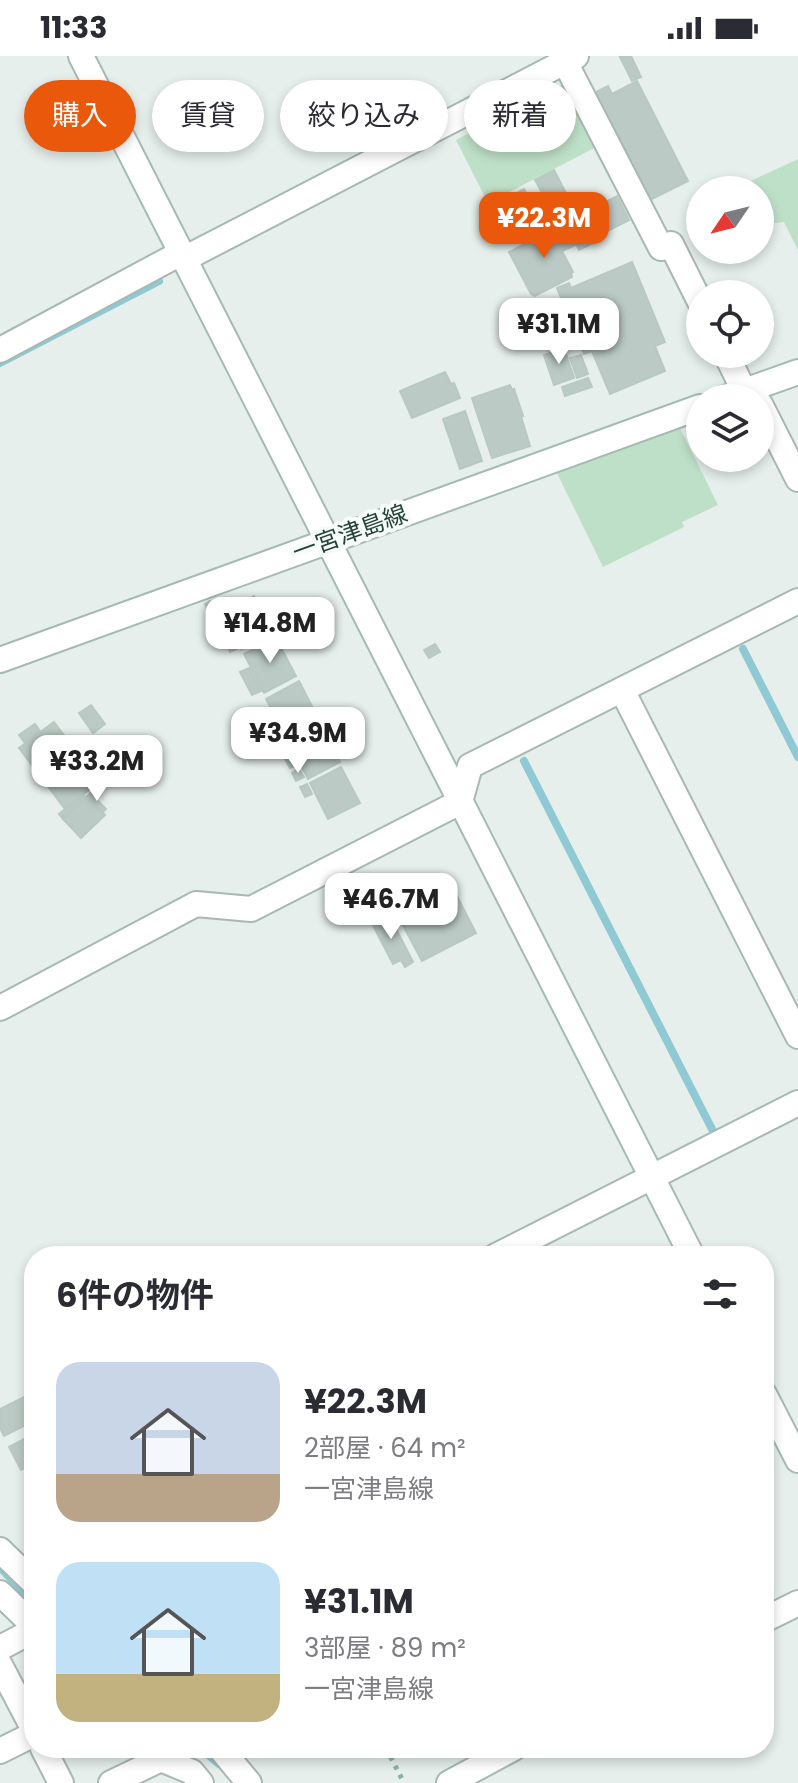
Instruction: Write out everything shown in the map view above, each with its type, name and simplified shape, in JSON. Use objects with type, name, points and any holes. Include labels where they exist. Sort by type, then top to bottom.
[{"type":"street","points":[[81,56],[687,1246]]},
{"type":"street","points":[[0,350],[570,59],[661,248],[671,244],[689,280]]},
{"type":"street","points":[[773,384],[798,372]]},
{"type":"street","name":"一宮津島線","points":[[0,660],[686,412]]},
{"type":"street","points":[[774,439],[798,479]]},
{"type":"street","points":[[0,1008],[196,904],[251,909],[460,802],[470,766],[798,601]]},
{"type":"street","points":[[622,690],[798,1036]]},
{"type":"street","points":[[516,1246],[798,1103]]},
{"type":"street","points":[[774,1413],[798,1460]]},
{"type":"street","points":[[0,1550],[24,1573]]},
{"type":"street","points":[[0,1593],[24,1618]]},
{"type":"street","points":[[774,1615],[798,1603]]},
{"type":"street","points":[[0,1648],[24,1634]]},
{"type":"street","points":[[0,1665],[24,1712]]},
{"type":"street","points":[[0,1751],[24,1738]]},
{"type":"street","points":[[48,1758],[61,1783]]},
{"type":"street","points":[[228,1758],[249,1783]]},
{"type":"street","points":[[449,1783],[495,1758]]},
{"type":"street","points":[[111,1783],[161,1759],[192,1772],[201,1783]]},
{"type":"path","points":[[391,1758],[404,1783]]},
{"type":"green space","points":[[576,94],[602,144],[488,203],[456,140],[464,136],[464,152],[576,152]]},
{"type":"green space","points":[[798,159],[798,250],[784,222],[774,223],[774,176],[762,176]]},
{"type":"green space","points":[[680,428],[686,440],[686,472],[702,472],[718,505],[682,522],[684,527],[603,567],[557,473]]},
{"type":"building","points":[[631,56],[641,77],[632,81],[620,57]]},
{"type":"building","points":[[637,81],[686,182],[644,203],[590,95],[608,86],[612,94]]},
{"type":"building","points":[[554,170],[566,193],[547,202],[535,180]]},
{"type":"building","points":[[524,189],[529,198],[493,216],[489,208]]},
{"type":"building","points":[[617,196],[629,220],[592,239],[580,215]]},
{"type":"building","points":[[580,218],[593,243],[579,250],[566,225]]},
{"type":"building","points":[[564,223],[575,245],[562,251],[573,272],[572,277],[535,296],[531,294],[509,252]]},
{"type":"building","points":[[632,262],[665,342],[655,346],[665,371],[610,394],[592,351],[584,354],[557,288],[569,283],[571,288]]},
{"type":"building","points":[[564,348],[574,378],[554,385],[544,355]]},
{"type":"building","points":[[581,355],[588,374],[577,378],[570,358]]},
{"type":"building","points":[[445,372],[460,398],[412,418],[400,391]]},
{"type":"building","points":[[588,378],[592,387],[565,396],[562,387]]},
{"type":"building","points":[[510,385],[523,416],[530,446],[492,458],[472,398]]},
{"type":"building","points":[[465,411],[482,461],[460,469],[443,419]]},
{"type":"building","points":[[254,596],[273,632],[241,649],[222,612]]},
{"type":"building","points":[[210,601],[216,612],[211,615],[205,604]]},
{"type":"building","points":[[221,614],[229,629],[220,633],[213,618]]},
{"type":"building","points":[[231,632],[239,648],[230,652],[222,636]]},
{"type":"building","points":[[276,638],[296,676],[264,693],[244,654]]},
{"type":"building","points":[[435,644],[440,652],[429,658],[424,650]]},
{"type":"building","points":[[249,668],[261,691],[252,695],[240,672]]},
{"type":"building","points":[[299,681],[318,718],[285,735],[266,699]]},
{"type":"building","points":[[91,705],[105,724],[93,733],[79,713]]},
{"type":"building","points":[[275,717],[283,734],[275,738],[266,722]]},
{"type":"building","points":[[54,722],[99,782],[65,809],[19,748]]},
{"type":"building","points":[[35,724],[40,731],[25,743],[19,735]]},
{"type":"building","points":[[320,724],[340,762],[308,779],[288,740]]},
{"type":"building","points":[[287,742],[299,764],[290,768],[278,746]]},
{"type":"building","points":[[341,767],[360,803],[328,819],[310,783]]},
{"type":"building","points":[[299,769],[304,777],[296,781],[292,773]]},
{"type":"building","points":[[307,784],[312,794],[305,797],[300,787]]},
{"type":"building","points":[[90,793],[106,809],[103,812],[88,796]]},
{"type":"building","points":[[83,795],[85,797],[63,819],[59,814]]},
{"type":"building","points":[[87,796],[105,815],[81,838],[63,819]]},
{"type":"building","points":[[447,877],[476,933],[422,961],[392,905]]},
{"type":"building","points":[[405,879],[410,888],[365,911],[360,902]]},
{"type":"building","points":[[376,914],[380,922],[390,917],[413,962],[405,967],[401,960],[393,964],[369,918]]},
{"type":"building","points":[[24,1397],[24,1426],[4,1436],[0,1428],[0,1409]]},
{"type":"building","points":[[24,1439],[24,1468],[21,1470],[9,1447]]},
{"type":"waterway","points":[[0,363],[159,281]]},
{"type":"waterway","points":[[743,649],[798,757]]},
{"type":"waterway","points":[[524,761],[714,1133]]},
{"type":"waterway","points":[[0,1567],[24,1593]]},
{"type":"waterway","points":[[212,1758],[219,1764]]}]
